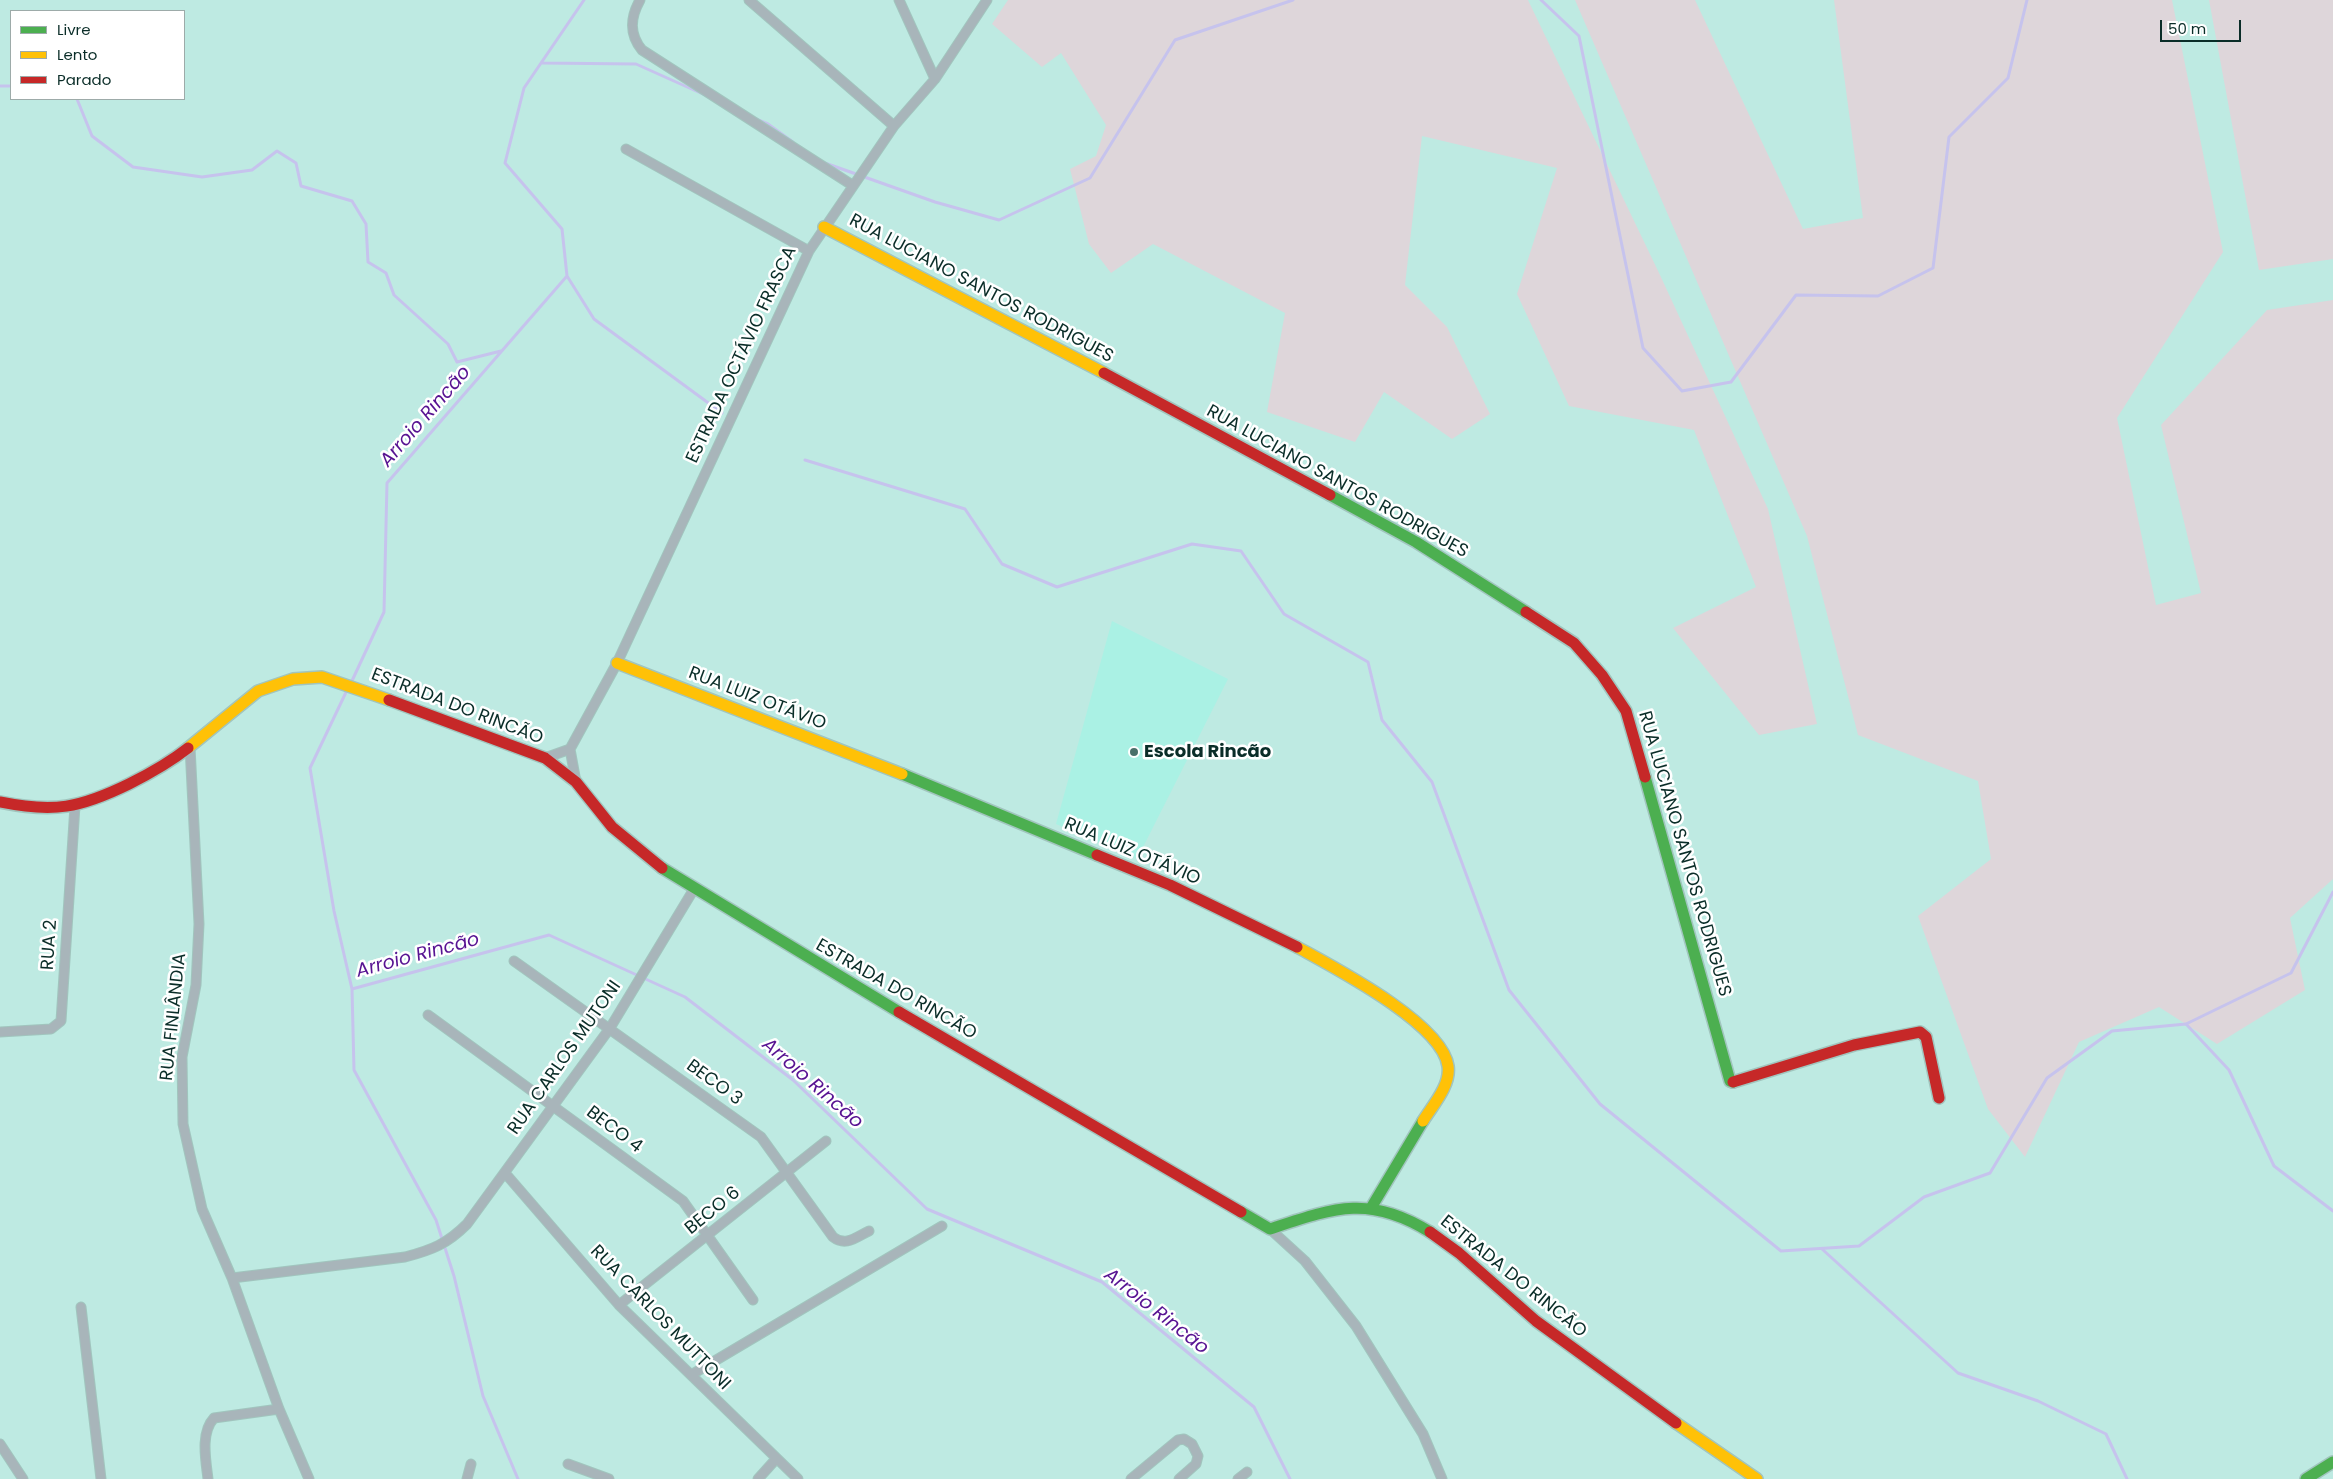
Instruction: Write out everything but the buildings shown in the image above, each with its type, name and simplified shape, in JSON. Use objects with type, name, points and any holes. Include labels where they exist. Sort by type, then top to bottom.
[{"type":"street","points":[[640,0],[633,17],[632,34],[642,50],[852,185]]},
{"type":"street","points":[[749,0],[894,126]]},
{"type":"street","points":[[899,0],[935,79]]},
{"type":"street","name":"ESTRADA OCTÁVIO FRASCA","points":[[570,749],[617,663],[809,250],[894,126],[935,79],[987,0]]},
{"type":"street","points":[[626,150],[809,250]]},
{"type":"street","name":"RUA LUCIANO SANTOS RODRIGUES","points":[[824,226],[1085,363],[1416,542],[1574,643],[1602,675],[1626,710],[1730,1082],[1734,1083],[1854,1045],[1920,1032],[1926,1037],[1939,1098]]},
{"type":"street","name":"RUA LUIZ OTÁVIO","points":[[617,663],[888,768],[1170,885],[1280,937],[1362,984],[1426,1029],[1444,1054],[1448,1066],[1447,1081],[1371,1208]]},
{"type":"street","name":"ESTRADA DO RINCÃO","points":[[0,802],[30,808],[75,806],[98,799],[166,766],[258,691],[293,679],[322,677],[432,715],[545,758],[576,782],[612,827],[671,875],[1059,1107],[1270,1229],[1332,1210],[1371,1208],[1406,1219],[1441,1238],[1535,1320],[1757,1479]]},
{"type":"street","name":"RUA FINLÂNDIA","points":[[190,747],[199,924],[196,985],[182,1057],[182,1124],[202,1209],[232,1278],[279,1409],[309,1479]]},
{"type":"street","points":[[545,758],[570,749],[576,782]]},
{"type":"street","name":"RUA 2","points":[[0,1032],[51,1029],[61,1021],[75,806]]},
{"type":"street","name":"RUA CARLOS MUTONI","points":[[232,1278],[405,1258],[433,1250],[453,1239],[467,1224],[505,1173],[610,1028],[694,889]]},
{"type":"street","name":"BECO 3","points":[[514,960],[762,1137],[833,1237],[838,1241],[846,1243],[869,1231]]},
{"type":"street","name":"BECO 4","points":[[428,1015],[683,1201],[753,1300]]},
{"type":"street","name":"BECO 6","points":[[619,1305],[826,1142]]},
{"type":"street","name":"RUA CARLOS MUTTONI","points":[[505,1173],[619,1305],[798,1479]]},
{"type":"street","points":[[691,1375],[942,1226]]},
{"type":"street","points":[[1270,1229],[1305,1261],[1356,1326],[1423,1434],[1442,1479]]},
{"type":"street","points":[[81,1307],[101,1479]]},
{"type":"street","points":[[208,1479],[205,1443],[210,1422],[214,1418],[279,1409]]},
{"type":"street","points":[[1131,1479],[1178,1440],[1184,1439],[1192,1444],[1198,1456],[1196,1464],[1179,1479]]},
{"type":"street","points":[[0,1444],[23,1479]]},
{"type":"street","points":[[758,1479],[776,1459]]},
{"type":"street","points":[[2306,1479],[2333,1462]]},
{"type":"street","points":[[467,1479],[471,1464]]},
{"type":"street","points":[[568,1464],[609,1479]]},
{"type":"street","points":[[1238,1479],[1247,1472]]},
{"type":"shaded area","points":[[1008,0],[1528,0],[1660,275],[1768,509],[1817,724],[1759,735],[1673,628],[1756,587],[1694,430],[1569,406],[1517,294],[1557,168],[1422,136],[1405,285],[1447,327],[1490,414],[1452,439],[1384,392],[1355,442],[1267,412],[1285,313],[1153,244],[1111,273],[1089,244],[1070,169],[1096,156],[1106,125],[1061,53],[1042,67],[992,24]]},
{"type":"shaded area","points":[[1575,0],[1695,0],[1803,229],[1863,218],[1834,0],[2172,0],[2223,252],[2117,418],[2156,605],[2201,593],[2161,425],[2267,310],[2333,300],[2333,879],[2290,918],[2305,990],[2217,1044],[2159,1007],[2079,1042],[2025,1157],[1988,1109],[1918,916],[1991,859],[1978,781],[1858,735],[1807,536]]},
{"type":"shaded area","points":[[2209,0],[2333,0],[2333,259],[2259,270]]},
{"type":"shaded area","name":"Escola Rincão","points":[[1112,621],[1228,679],[1137,859],[1056,824]]},
{"type":"waterway","name":"Arroio Rincão","points":[[351,683],[384,612],[387,483],[567,276],[562,229],[505,163],[524,88],[584,0]]},
{"type":"waterway","points":[[825,163],[935,202],[999,220],[1090,178],[1175,40],[1293,0]]},
{"type":"waterway","points":[[1541,0],[1579,36],[1643,348],[1682,391],[1731,382],[1796,295],[1878,296],[1933,268],[1949,137],[2008,78],[2027,0]]},
{"type":"waterway","points":[[542,63],[636,64],[705,95]]},
{"type":"waterway","points":[[0,86],[10,86]]},
{"type":"waterway","points":[[77,100],[92,136],[133,167],[202,177],[252,170],[277,151],[296,163],[301,186],[352,201],[366,224],[368,262],[386,273],[394,295],[448,344],[457,362],[501,351]]},
{"type":"waterway","points":[[756,119],[768,124],[793,142]]},
{"type":"waterway","points":[[567,276],[594,319],[722,413]]},
{"type":"waterway","points":[[805,460],[965,509],[1002,564],[1057,587],[1192,544],[1241,551],[1284,614],[1368,662],[1382,720],[1432,782],[1509,990],[1600,1104],[1781,1251],[1859,1246],[1924,1197],[1990,1173],[2047,1078],[2112,1031],[2186,1024],[2291,973],[2333,892]]},
{"type":"waterway","name":"Arroio Rincão","points":[[348,688],[310,768],[334,911],[352,989],[549,935],[685,997],[793,1080],[927,1209],[1102,1282],[1254,1407],[1290,1479]]},
{"type":"waterway","points":[[352,989],[354,1070],[436,1220],[454,1276],[483,1396],[518,1479]]},
{"type":"waterway","points":[[2186,1024],[2229,1070],[2274,1166],[2333,1211]]},
{"type":"waterway","points":[[1822,1249],[1958,1373],[2038,1401],[2106,1434],[2127,1479]]},
{"type":"traffic: fast","points":[[1330,495],[1416,542],[1526,612]]},
{"type":"traffic: fast","points":[[902,774],[1097,855]]},
{"type":"traffic: fast","points":[[1645,777],[1730,1081],[1733,1082]]},
{"type":"traffic: fast","points":[[662,868],[899,1012]]},
{"type":"traffic: fast","points":[[1371,1208],[1423,1121]]},
{"type":"traffic: fast","points":[[1241,1212],[1270,1229],[1332,1211],[1351,1208],[1369,1209],[1408,1220],[1430,1232]]},
{"type":"traffic: fast","points":[[2306,1479],[2333,1462]]},
{"type":"traffic: slow","points":[[824,227],[1104,373]]},
{"type":"traffic: slow","points":[[617,663],[902,774]]},
{"type":"traffic: slow","points":[[188,748],[258,691],[293,679],[322,677],[389,700]]},
{"type":"traffic: slow","points":[[1297,947],[1384,998],[1427,1032],[1441,1049],[1448,1066],[1447,1080],[1440,1095],[1423,1121]]},
{"type":"traffic: slow","points":[[1676,1423],[1757,1479]]},
{"type":"traffic: jam","points":[[1104,373],[1330,495]]},
{"type":"traffic: jam","points":[[1526,612],[1574,643],[1602,675],[1626,711],[1645,777]]},
{"type":"traffic: jam","points":[[389,700],[545,758],[576,782],[612,827],[662,868]]},
{"type":"traffic: jam","points":[[0,802],[36,807],[66,806],[81,803],[112,792],[137,780],[167,763],[188,748]]},
{"type":"traffic: jam","points":[[1097,855],[1170,885],[1297,947]]},
{"type":"traffic: jam","points":[[899,1012],[1241,1212]]},
{"type":"traffic: jam","points":[[1733,1082],[1854,1045],[1920,1032],[1926,1037],[1939,1098]]},
{"type":"traffic: jam","points":[[1430,1232],[1459,1253],[1536,1321],[1676,1423]]},
{"type":"place","name":"Escola Rincão","points":[[1134,752]]}]
